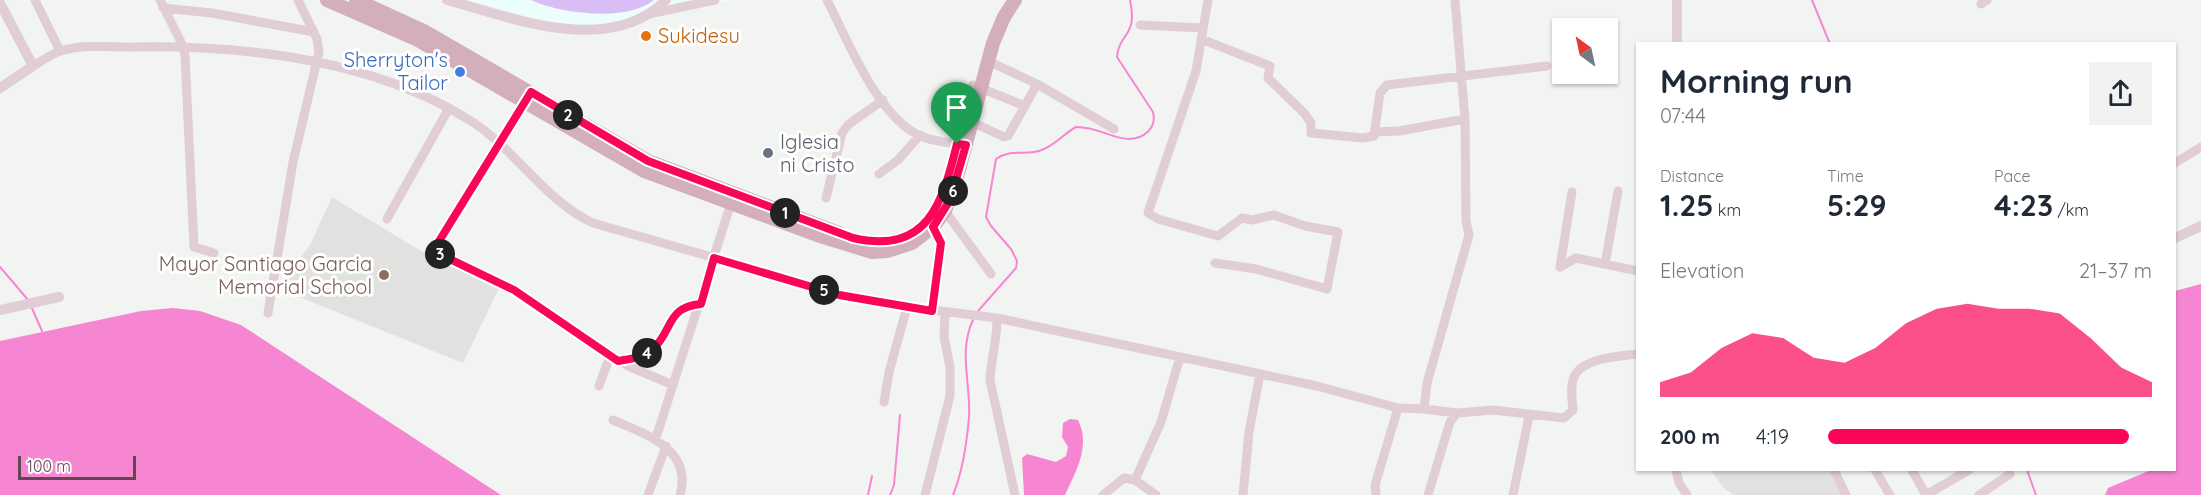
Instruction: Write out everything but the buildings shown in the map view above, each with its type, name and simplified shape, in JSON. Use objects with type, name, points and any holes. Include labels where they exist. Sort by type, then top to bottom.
[{"type":"main road","points":[[327,0],[416,39],[648,161],[850,247],[872,252],[899,249],[933,227],[945,211],[977,86],[989,28],[1008,3]]},
{"type":"main road","points":[[356,0],[424,31],[528,97]]},
{"type":"main road","points":[[733,198],[872,243],[897,241],[916,231],[934,214],[942,197],[961,144],[972,122],[977,86],[1008,3]]},
{"type":"street","points":[[35,0],[60,51]]},
{"type":"street","points":[[268,313],[295,152],[317,63],[319,44],[298,0]]},
{"type":"street","points":[[447,0],[517,19],[567,29],[609,27],[690,3],[715,0]]},
{"type":"street","points":[[649,14],[666,0]]},
{"type":"street","points":[[827,0],[862,68],[898,120],[920,135],[961,144]]},
{"type":"street","points":[[1208,0],[1196,71],[1148,213],[1158,219],[1218,236],[1242,218],[1252,220],[1274,215],[1305,226],[1338,232],[1327,289],[1256,269],[1215,263]]},
{"type":"street","points":[[1424,410],[1427,383],[1469,235],[1466,221],[1465,119],[1455,0]]},
{"type":"street","points":[[1677,0],[1677,42]]},
{"type":"street","points":[[0,3],[33,66]]},
{"type":"street","points":[[162,4],[315,32]]},
{"type":"street","points":[[162,4],[183,46],[190,131],[194,247],[214,253]]},
{"type":"street","points":[[1140,25],[1203,28]]},
{"type":"street","points":[[1201,39],[1270,66],[1268,78],[1305,114],[1311,123],[1311,133],[1363,138],[1374,136],[1376,132],[1380,93],[1387,85],[1461,74],[1547,66]]},
{"type":"street","points":[[0,88],[60,51],[87,48],[219,47],[317,63],[416,93],[449,108],[498,143],[583,218],[839,295],[932,311],[997,318],[1340,391],[1398,408],[1457,413],[1493,410],[1559,419],[1569,415],[1573,410],[1572,379],[1577,372],[1586,366],[1613,356],[1636,354]]},
{"type":"street","points":[[988,61],[1037,84],[1114,129]]},
{"type":"street","points":[[972,122],[1006,137],[1037,84]]},
{"type":"street","points":[[977,86],[1025,106]]},
{"type":"street","points":[[528,97],[433,251],[514,290],[614,358],[641,373],[673,384]]},
{"type":"street","points":[[826,198],[842,133],[849,124],[883,100]]},
{"type":"street","points":[[387,219],[449,108]]},
{"type":"street","points":[[1376,132],[1399,131],[1465,119]]},
{"type":"street","points":[[879,174],[898,160],[920,135]]},
{"type":"street","points":[[2176,162],[2201,147]]},
{"type":"street","points":[[1605,264],[1618,191]]},
{"type":"street","points":[[1572,192],[1560,267],[1576,258],[1636,272]]},
{"type":"street","points":[[656,438],[701,304],[733,198]]},
{"type":"street","points":[[945,211],[991,273]]},
{"type":"street","points":[[2176,238],[2201,226]]},
{"type":"street","points":[[932,311],[941,243],[933,227]]},
{"type":"street","points":[[3,309],[59,297]]},
{"type":"street","points":[[614,358],[636,358],[652,350],[675,315],[689,306],[701,304]]},
{"type":"street","points":[[885,402],[889,372],[907,307]]},
{"type":"street","points":[[925,495],[950,396],[950,367],[944,337],[945,312]]},
{"type":"street","points":[[997,318],[997,342],[990,364],[990,380],[1015,495]]},
{"type":"street","points":[[1135,480],[1161,422],[1180,357]]},
{"type":"street","points":[[599,386],[614,358]]},
{"type":"street","points":[[1243,495],[1249,432],[1260,374]]},
{"type":"street","points":[[1376,495],[1375,485],[1398,408]]},
{"type":"street","points":[[1428,495],[1450,422],[1457,413]]},
{"type":"street","points":[[1513,495],[1529,416]]},
{"type":"street","points":[[613,420],[656,438],[666,446],[682,469],[680,495]]},
{"type":"street","points":[[648,495],[666,446]]},
{"type":"street","points":[[1676,471],[1679,483],[1687,495]]},
{"type":"street","points":[[1834,471],[1846,495]]},
{"type":"street","points":[[1876,471],[1890,495]]},
{"type":"street","points":[[1913,471],[1926,495],[1968,471]]},
{"type":"street","points":[[1979,495],[2010,474]]},
{"type":"street","points":[[1103,495],[1124,478],[1135,480],[1156,495]]},
{"type":"shaded area","points":[[468,0],[731,0],[646,20],[596,25],[565,24]]},
{"type":"shaded area","points":[[531,0],[654,0],[628,11],[594,14],[559,9]]},
{"type":"shaded area","name":"Mayor Santiago Garcia Memorial School","points":[[332,197],[421,251],[501,284],[463,363],[277,288],[310,245]]},
{"type":"shaded area","points":[[2201,284],[2201,495],[2105,495],[2108,488],[2149,471],[2176,471],[2176,291]]},
{"type":"shaded area","points":[[173,308],[200,311],[241,325],[501,495],[0,495],[0,341],[141,311]]},
{"type":"shaded area","points":[[1070,419],[1078,420],[1083,439],[1077,468],[1065,495],[1024,495],[1022,458],[1027,454],[1056,462],[1066,456],[1068,447],[1062,437],[1063,423]]},
{"type":"shaded area","points":[[1712,471],[1831,471],[1844,495],[1733,495],[1723,487]]},
{"type":"waterway","points":[[978,311],[1016,268],[1017,261],[1011,249],[986,217],[996,159],[1007,154],[1044,149],[1076,127],[1128,139],[1144,135],[1151,128],[1153,112],[1117,57],[1118,49],[1132,21],[1130,0]]},
{"type":"waterway","points":[[1812,0],[1829,42]]},
{"type":"waterway","points":[[0,267],[29,301]]},
{"type":"waterway","points":[[31,306],[42,331]]},
{"type":"waterway","points":[[953,495],[961,467],[968,426],[966,344],[973,320]]},
{"type":"waterway","points":[[890,495],[894,485],[900,415]]},
{"type":"waterway","points":[[2027,471],[2036,495]]},
{"type":"waterway","points":[[868,495],[872,476]]},
{"type":"place","name":"Sukidesu","points":[[646,36]]},
{"type":"place","name":"Sherryton's Tailor","points":[[460,72]]},
{"type":"place","name":"Iglesia ni Cristo","points":[[768,153]]},
{"type":"place","name":"Mayor Santiago Garcia Memorial School","points":[[384,275]]},
{"type":"route","points":[[531,92],[648,161],[853,238],[872,243],[897,241],[908,236],[934,214],[942,197],[957,144],[966,145],[959,170],[945,211],[933,227],[941,243],[932,311],[869,302],[839,295],[714,258],[701,304],[681,309],[652,350],[636,358],[618,361],[514,290],[433,251],[450,219],[531,92]]}]
